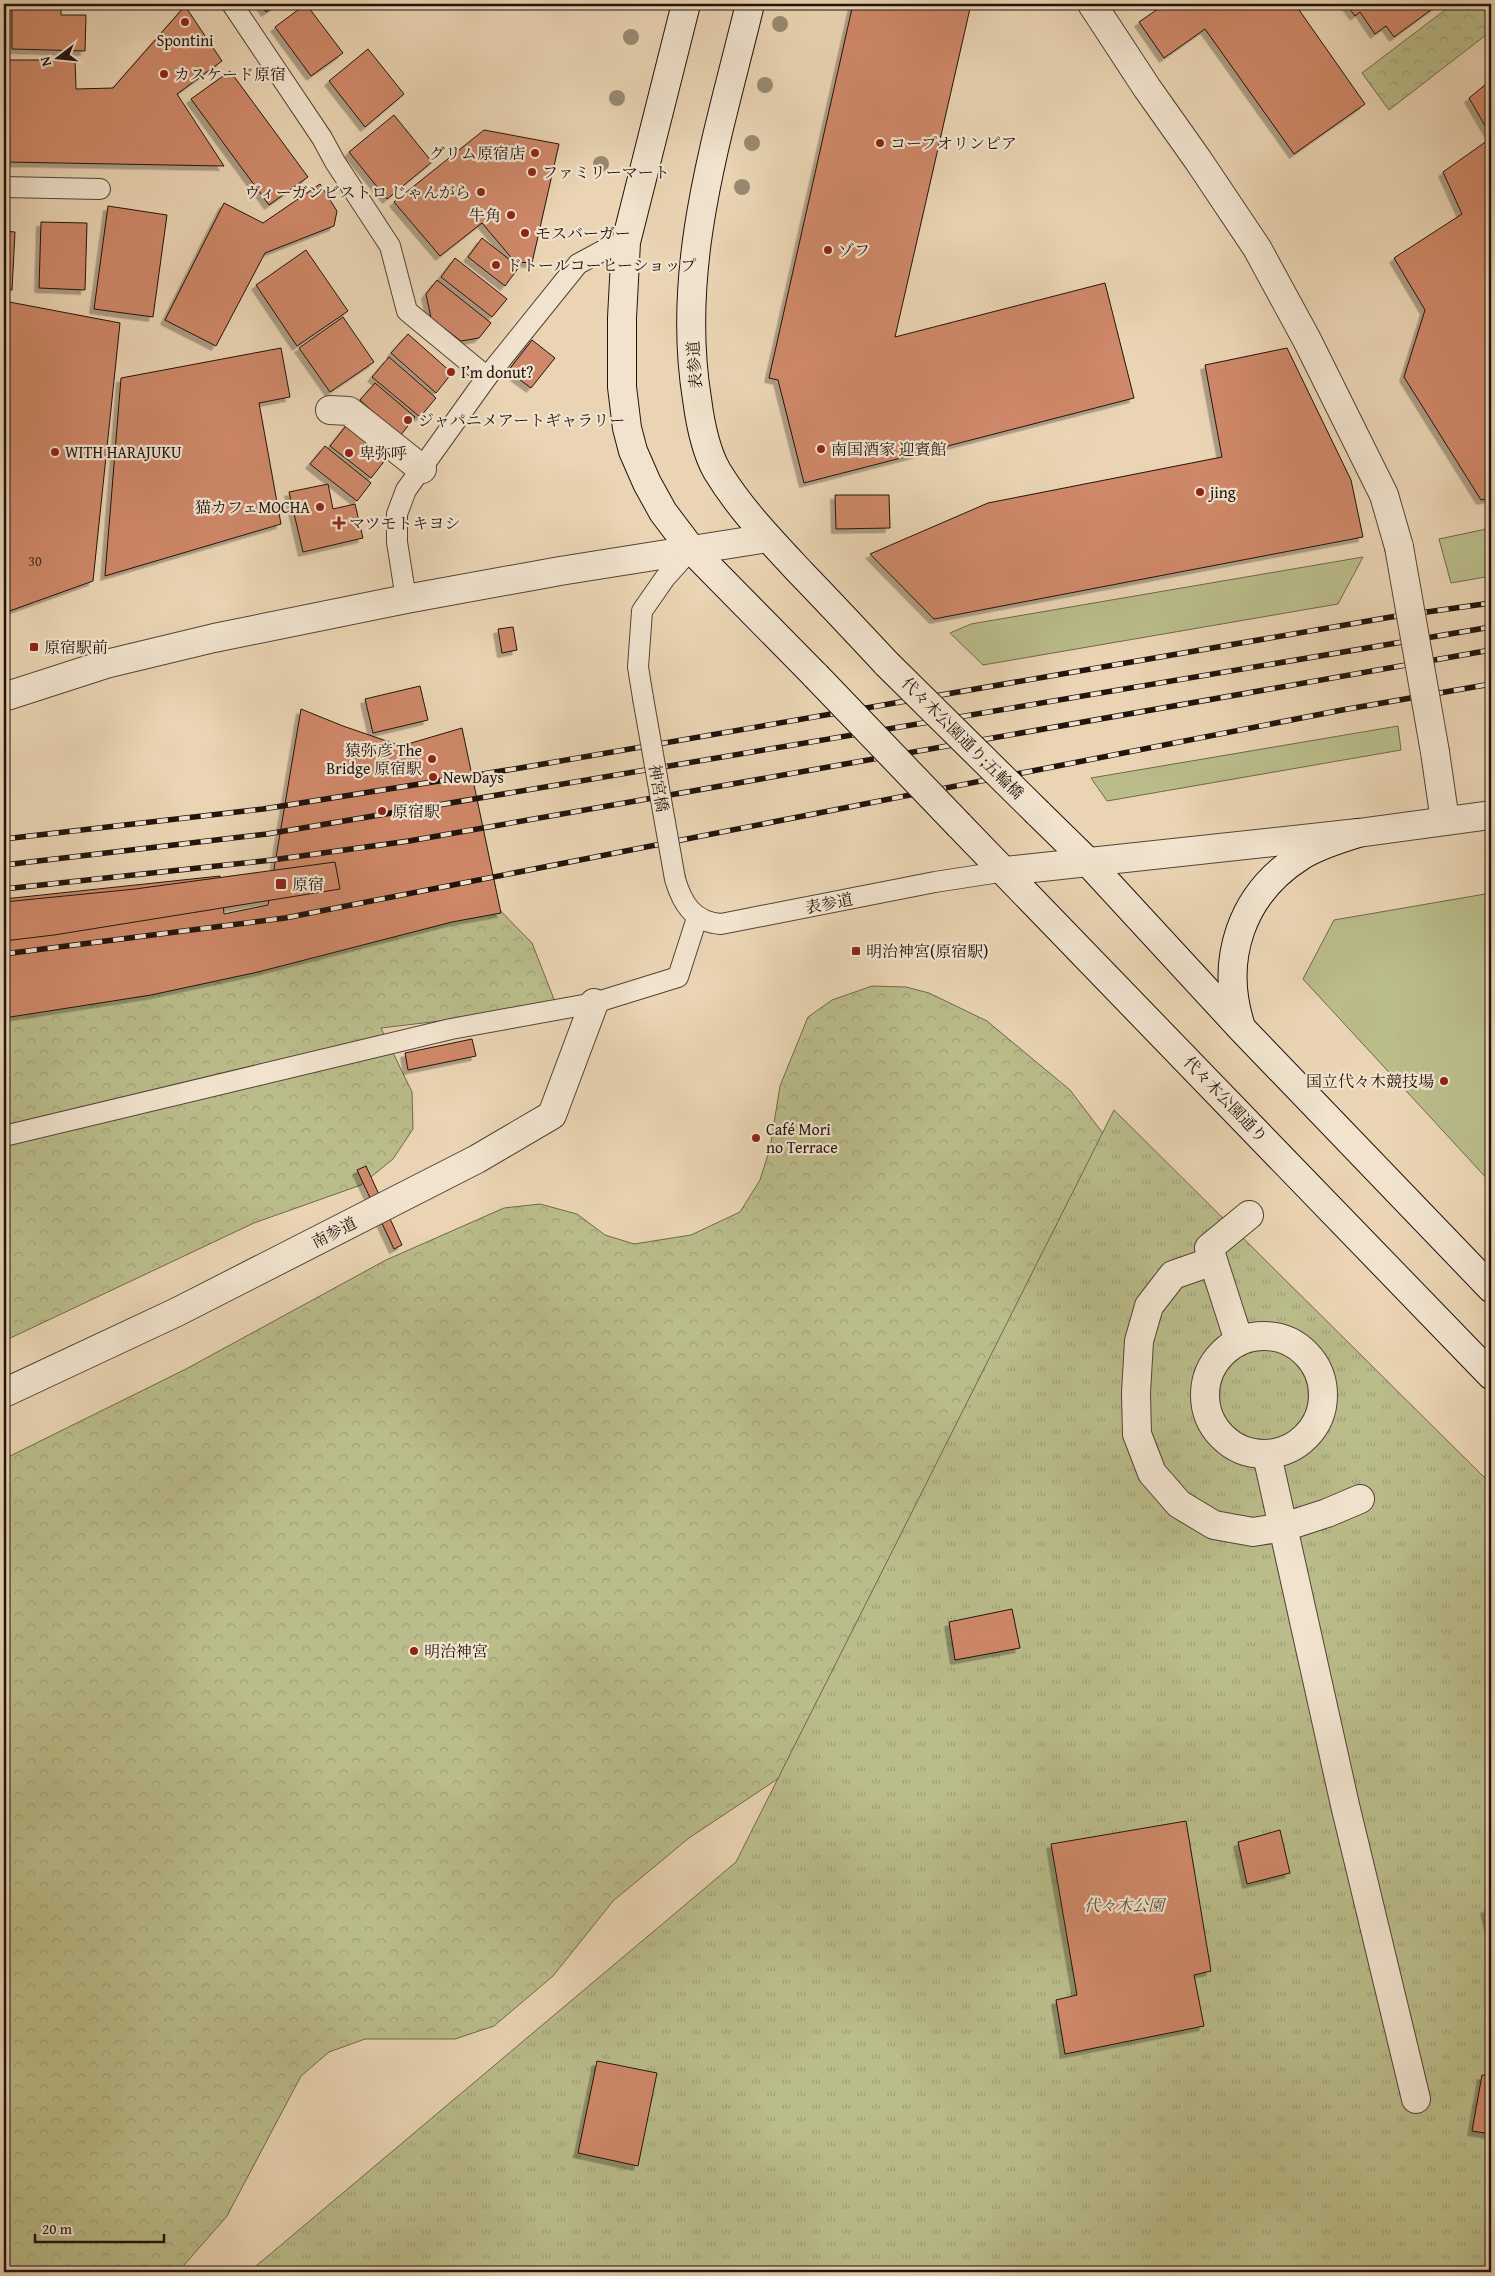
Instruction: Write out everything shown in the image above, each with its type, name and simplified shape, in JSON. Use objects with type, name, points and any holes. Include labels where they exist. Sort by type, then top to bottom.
[{"type":"street","points":[[686,4],[626,242],[622,318],[622,387],[633,451],[647,483],[663,512],[691,549]]},
{"type":"street","name":"表参道","points":[[750,4],[705,190],[697,236],[692,281],[692,350],[699,411],[705,438],[716,470],[741,506],[768,538],[887,664]]},
{"type":"street","points":[[1092,4],[1257,248],[1307,340],[1384,495],[1398,546],[1435,752],[1445,821]]},
{"type":"street","points":[[330,410],[349,411],[422,469]]},
{"type":"street","points":[[4,698],[106,664],[154,652],[406,599],[691,549],[768,538]]},
{"type":"street","name":"代々木公園通り","points":[[691,549],[1006,871],[1491,1375]]},
{"type":"street","name":"代々木公園通り;五輪橋","points":[[887,664],[1087,861]]},
{"type":"street","points":[[1006,871],[1358,833],[1491,815]]},
{"type":"street","points":[[1241,1028],[1233,1003],[1231,972],[1235,941],[1252,906],[1275,877],[1302,856],[1358,833]]},
{"type":"street","points":[[1087,861],[1241,1028],[1491,1288]]},
{"type":"street","name":"南参道","points":[[4,1393],[178,1312],[477,1159],[552,1116],[594,1003]]},
{"type":"street","points":[[1239,1342],[1209,1248],[1249,1215]]},
{"type":"street","points":[[1212,1261],[1173,1275],[1149,1306],[1139,1341],[1136,1393],[1137,1434],[1152,1473],[1179,1504],[1214,1525],[1253,1532],[1284,1527],[1327,1513],[1360,1499]]},
{"type":"street","points":[[1257,1336],[1276,1337],[1294,1344],[1308,1356],[1319,1372],[1323,1390],[1322,1409],[1314,1427],[1302,1441],[1286,1450],[1267,1455],[1247,1452],[1229,1443],[1215,1428],[1207,1410],[1205,1390],[1210,1370],[1222,1353],[1239,1342],[1257,1336]]},
{"type":"street","points":[[1267,1455],[1345,1806],[1416,2099]]},
{"type":"lane","points":[[232,4],[317,130],[335,162],[390,246],[407,311],[487,377]]},
{"type":"lane","points":[[4,187],[100,189]]},
{"type":"lane","points":[[406,599],[397,542],[397,514],[406,490],[487,377],[578,264],[604,250],[626,242]]},
{"type":"lane","name":"神宮橋","points":[[691,549],[665,578],[642,611],[638,667],[675,879],[683,902],[697,918]]},
{"type":"lane","name":"表参道","points":[[697,918],[712,923],[729,922],[935,882],[1006,871]]},
{"type":"lane","points":[[4,1136],[451,1029],[594,1003],[678,977],[697,918]]},
{"type":"green space","points":[[1453,4],[1491,4],[1491,31],[1389,110],[1362,73]]},
{"type":"green space","points":[[1491,528],[1491,576],[1451,583],[1439,539]]},
{"type":"green space","points":[[1363,557],[1338,604],[983,665],[950,633],[971,624]]},
{"type":"green space","points":[[1398,726],[1401,750],[1107,801],[1091,778]]},
{"type":"green space","points":[[481,891],[532,943],[557,1007],[381,1028],[412,1092],[413,1129],[393,1159],[361,1185],[254,1223],[4,1341],[4,985],[228,956]]},
{"type":"green space","name":"国立代々木競技場","points":[[1491,893],[1491,1183],[1303,979],[1334,920]]},
{"type":"green space","name":"明治神宮","points":[[872,986],[906,987],[929,993],[987,1021],[1070,1090],[1121,1157],[806,1760],[689,1838],[613,1901],[553,1976],[494,2026],[455,2039],[365,2039],[329,2052],[301,2076],[227,2216],[178,2272],[4,2272],[4,1459],[186,1369],[386,1260],[504,1208],[540,1204],[577,1214],[605,1235],[634,1244],[691,1235],[740,1212],[760,1180],[770,1148],[780,1086],[808,1017],[832,1000]]},
{"type":"green space","name":"代々木公園","points":[[1114,1110],[1491,1484],[1491,2272],[249,2272],[736,1862]]},
{"type":"building","points":[[12,4],[61,4],[61,15],[86,15],[85,51],[12,49]]},
{"type":"building","points":[[260,4],[278,4],[266,12]]},
{"type":"building","points":[[306,4],[343,53],[311,76],[275,27]]},
{"type":"building","name":"コープオリンピア","points":[[853,4],[971,4],[895,337],[1105,283],[1134,398],[804,483],[778,380],[769,378]]},
{"type":"building","points":[[1165,4],[1302,4],[1297,7],[1365,104],[1294,154],[1205,29],[1164,58],[1139,22]]},
{"type":"building","points":[[1346,4],[1439,4],[1394,37],[1386,26],[1375,34],[1360,12],[1355,16]]},
{"type":"building","name":"カスケード原宿","points":[[185,6],[222,61],[177,94],[224,166],[5,162],[9,60],[75,60],[76,89],[113,88]]},
{"type":"building","points":[[368,49],[404,94],[365,127],[329,81]]},
{"type":"building","points":[[230,71],[308,177],[269,205],[191,99]]},
{"type":"building","points":[[1491,80],[1491,136],[1469,98]]},
{"type":"building","points":[[394,115],[432,162],[387,199],[349,152]]},
{"type":"building","points":[[484,130],[559,144],[532,263],[515,262],[482,223],[440,256],[394,202]]},
{"type":"building","points":[[1491,138],[1491,498],[1481,500],[1404,377],[1425,310],[1394,258],[1462,214],[1443,172]]},
{"type":"building","points":[[320,184],[337,211],[334,226],[265,253],[216,346],[165,320],[224,203],[263,223]]},
{"type":"building","points":[[108,206],[167,215],[153,317],[94,309]]},
{"type":"building","points":[[41,222],[87,223],[85,290],[39,288]]},
{"type":"building","points":[[4,231],[15,232],[12,290],[4,289]]},
{"type":"building","points":[[482,238],[519,267],[505,286],[468,257]]},
{"type":"building","points":[[306,250],[348,311],[297,346],[256,285]]},
{"type":"building","points":[[455,258],[507,299],[492,317],[441,277]]},
{"type":"building","points":[[437,280],[491,323],[479,338],[461,341],[431,318],[426,294]]},
{"type":"building","name":"WITH HARAJUKU","points":[[4,301],[120,323],[93,581],[4,613]]},
{"type":"building","points":[[343,317],[374,362],[330,392],[299,348]]},
{"type":"building","points":[[408,334],[452,373],[436,393],[391,353]]},
{"type":"building","points":[[532,340],[555,358],[531,388],[508,371]]},
{"type":"building","points":[[281,348],[290,397],[259,403],[281,524],[105,576],[121,378]]},
{"type":"building","name":"jing","points":[[1287,348],[1351,480],[1363,537],[934,619],[870,554],[988,503],[1222,457],[1205,365]]},
{"type":"building","points":[[389,357],[436,398],[420,417],[372,377]]},
{"type":"building","points":[[375,383],[415,417],[400,436],[360,400]]},
{"type":"building","points":[[349,422],[390,454],[371,478],[330,446]]},
{"type":"building","points":[[325,446],[371,483],[357,501],[310,464]]},
{"type":"building","points":[[328,484],[333,509],[355,504],[363,538],[303,552],[289,492]]},
{"type":"building","points":[[835,495],[889,495],[890,528],[836,529]]},
{"type":"building","points":[[513,627],[517,650],[502,653],[498,629]]},
{"type":"building","points":[[420,686],[428,720],[373,733],[365,699]]},
{"type":"building","name":"原宿駅","points":[[301,709],[401,746],[462,728],[501,913],[452,922],[258,972],[151,995],[4,1018],[4,899],[220,876],[224,914],[268,905]]},
{"type":"building","points":[[335,862],[340,889],[54,935],[4,941],[4,902],[135,889]]},
{"type":"building","points":[[472,1039],[476,1056],[408,1070],[405,1053]]},
{"type":"building","points":[[366,1166],[402,1245],[394,1249],[357,1170]]},
{"type":"building","points":[[1012,1609],[1020,1648],[955,1660],[949,1622]]},
{"type":"building","points":[[1186,1821],[1211,1971],[1194,1975],[1204,2026],[1065,2054],[1056,2000],[1077,1995],[1051,1844]]},
{"type":"building","points":[[1280,1830],[1290,1873],[1247,1884],[1238,1842]]},
{"type":"building","points":[[1491,1907],[1491,1935],[1485,1909]]},
{"type":"building","points":[[597,2061],[657,2073],[638,2166],[578,2153]]},
{"type":"building","points":[[1482,2075],[1491,2076],[1491,2134],[1472,2131]]},
{"type":"railway","points":[[4,839],[263,809],[520,768],[1391,617],[1491,603]]},
{"type":"railway","points":[[4,865],[267,834],[1491,627]]},
{"type":"railway","points":[[4,889],[272,860],[409,841],[1491,650]]},
{"type":"railway","points":[[4,954],[285,918],[1342,710],[1491,684]]},
{"type":"place","name":"Spontini","points":[[185,22]]},
{"type":"place","name":"カスケード原宿","points":[[164,74]]},
{"type":"place","name":"コープオリンピア","points":[[880,143]]},
{"type":"place","name":"グリム原宿店","points":[[535,153]]},
{"type":"place","name":"ファミリーマート","points":[[532,172]]},
{"type":"place","name":"ヴィーガンビストロ じゃんがら","points":[[481,192]]},
{"type":"place","name":"牛角","points":[[511,215]]},
{"type":"place","name":"モスバーガー","points":[[525,233]]},
{"type":"place","name":"ゾフ","points":[[828,250]]},
{"type":"place","name":"ドトールコーヒーショップ","points":[[496,265]]},
{"type":"place","name":"I’m donut?","points":[[451,372]]},
{"type":"place","name":"ジャパニメアートギャラリー","points":[[408,420]]},
{"type":"place","name":"南国酒家 迎賓館","points":[[821,449]]},
{"type":"place","name":"WITH HARAJUKU","points":[[55,452]]},
{"type":"place","name":"卑弥呼","points":[[349,453]]},
{"type":"place","name":"jing","points":[[1200,492]]},
{"type":"place","name":"猫カフェMOCHA","points":[[320,507]]},
{"type":"place","name":"マツモトキヨシ","points":[[339,523]]},
{"type":"place","name":"原宿駅前","points":[[34,647]]},
{"type":"place","name":"猿弥彦 The Bridge 原宿駅","points":[[432,759]]},
{"type":"place","name":"NewDays","points":[[433,777]]},
{"type":"place","name":"原宿駅","points":[[382,811]]},
{"type":"place","name":"原宿","points":[[281,884]]},
{"type":"place","name":"明治神宮(原宿駅)","points":[[856,951]]},
{"type":"place","name":"国立代々木競技場","points":[[1444,1081]]},
{"type":"place","name":"Café Mori no Terrace","points":[[756,1138]]},
{"type":"place","name":"明治神宮","points":[[414,1651]]}]
